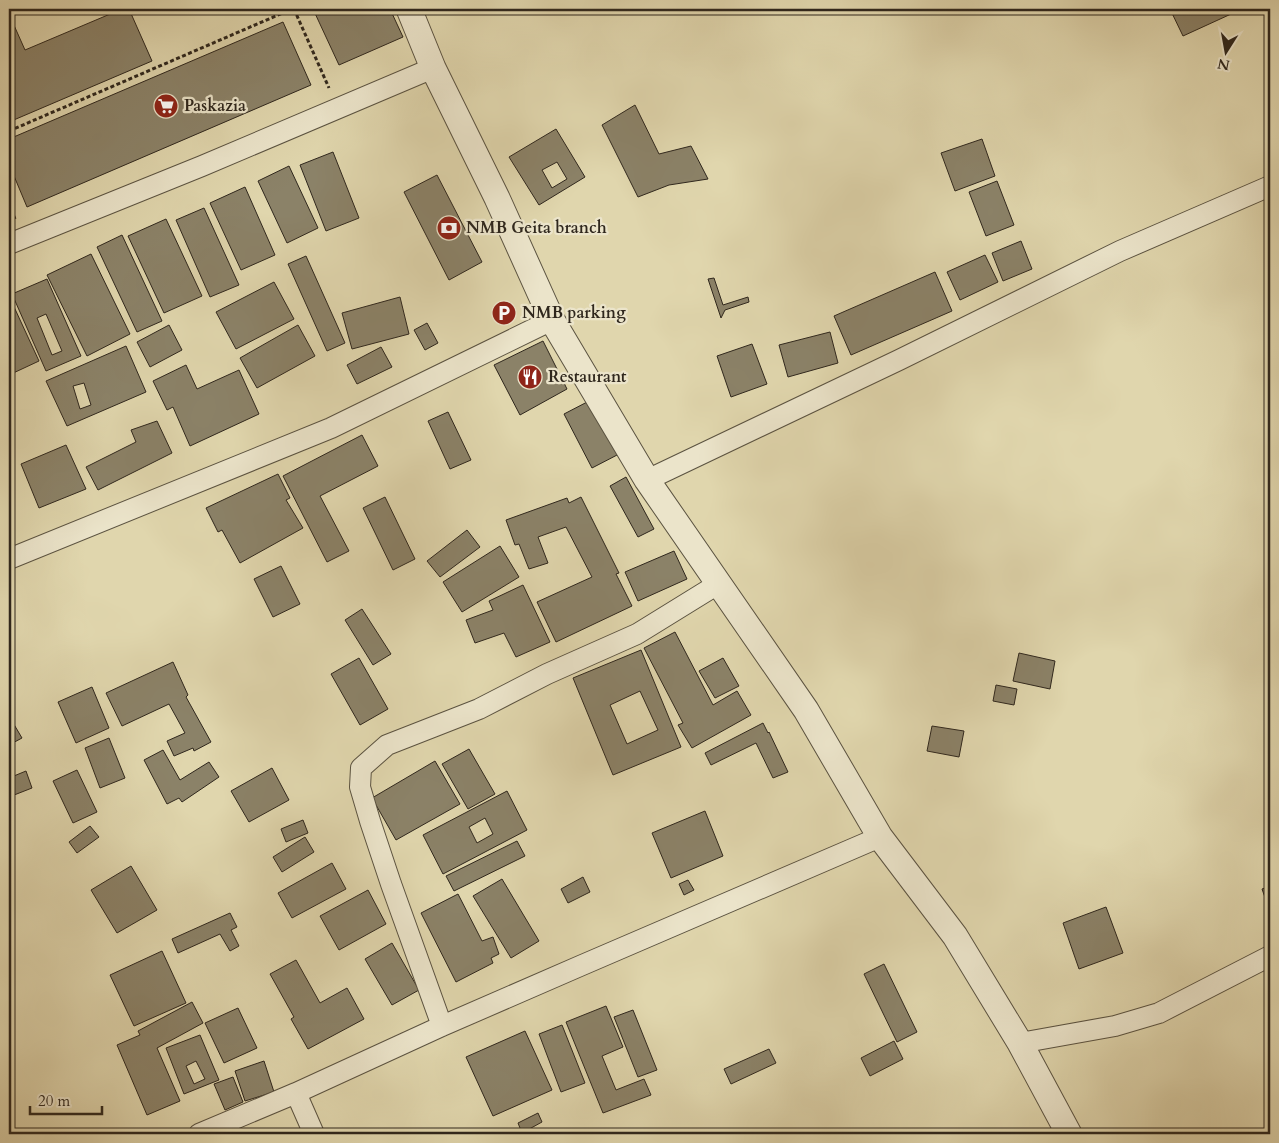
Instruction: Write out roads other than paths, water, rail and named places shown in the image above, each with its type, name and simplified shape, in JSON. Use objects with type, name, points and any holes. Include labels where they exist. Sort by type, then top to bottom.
[{"type":"street","points":[[409,9],[434,68],[552,320],[647,480],[806,710],[880,837],[955,936],[1020,1043],[1069,1134]]},
{"type":"street","points":[[9,244],[202,166],[434,68]]},
{"type":"street","points":[[647,480],[899,360],[1120,251],[1270,186]]},
{"type":"street","points":[[9,559],[331,428],[552,320]]},
{"type":"street","points":[[442,1026],[370,821],[360,787],[361,768],[387,745],[479,709],[547,674],[637,634],[718,584]]},
{"type":"street","points":[[199,1134],[296,1093],[442,1026],[880,837]]},
{"type":"street","points":[[1020,1043],[1115,1026],[1159,1013],[1270,956]]},
{"type":"street","points":[[296,1093],[314,1134]]},
{"type":"place","name":"Paskazia","points":[[166,106]]},
{"type":"place","name":"NMB Geita branch","points":[[449,228]]},
{"type":"place","name":"NMB parking","points":[[504,313]]},
{"type":"place","name":"Restaurant","points":[[530,377]]}]
